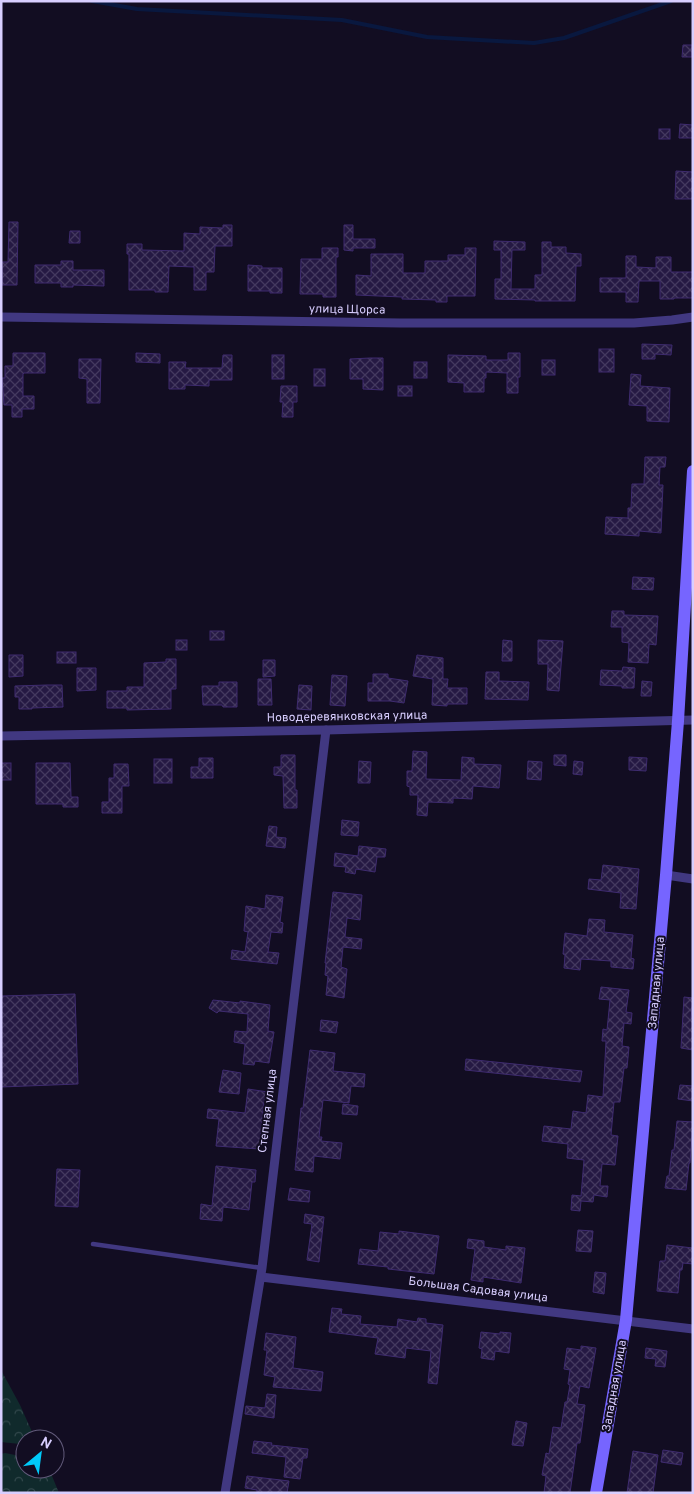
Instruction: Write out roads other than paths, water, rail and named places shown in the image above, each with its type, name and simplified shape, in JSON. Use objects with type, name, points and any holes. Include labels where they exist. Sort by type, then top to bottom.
[{"type":"main road","name":"Западная улица","points":[[596,1493],[626,1320],[666,876],[678,721],[693,471]]},
{"type":"street","name":"улица Щорса","points":[[1,317],[419,323],[634,323],[693,316]]},
{"type":"street","name":"Новодеревянковская улица","points":[[1,736],[326,730],[693,720]]},
{"type":"street","name":"Степная улица","points":[[225,1493],[262,1272],[326,730]]},
{"type":"street","points":[[666,876],[693,879]]},
{"type":"street","name":"Большая Садовая улица","points":[[262,1272],[693,1329]]},
{"type":"lane","points":[[93,1244],[262,1272]]},
{"type":"waterway","points":[[92,1],[137,9],[342,20],[427,37],[534,43],[564,38],[671,1]]}]
